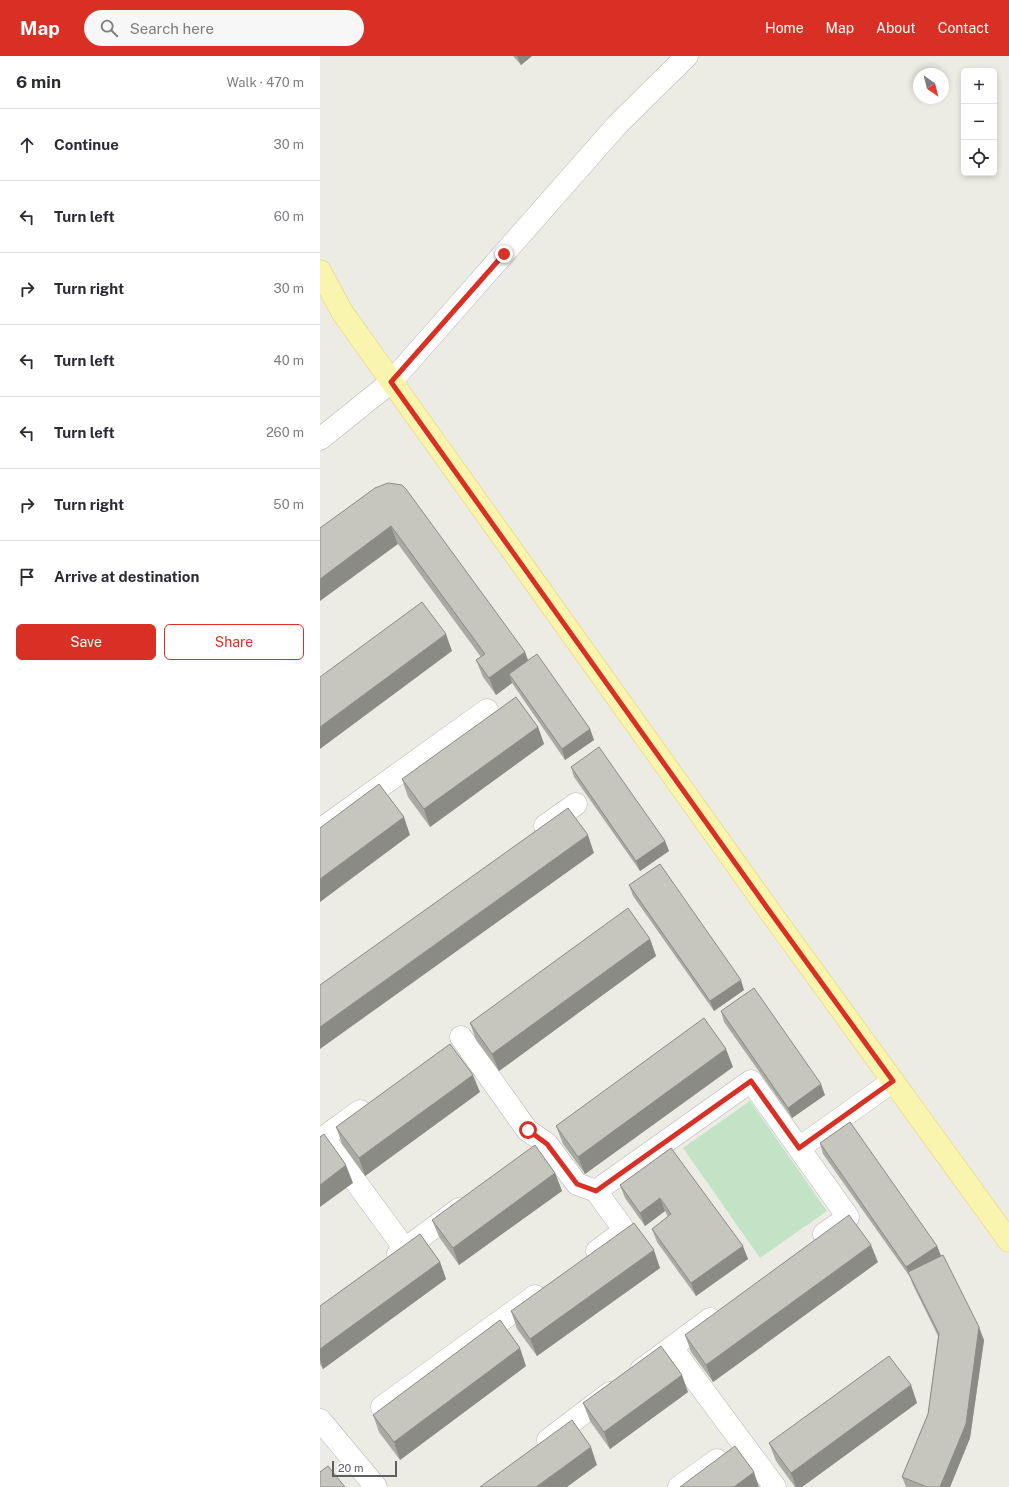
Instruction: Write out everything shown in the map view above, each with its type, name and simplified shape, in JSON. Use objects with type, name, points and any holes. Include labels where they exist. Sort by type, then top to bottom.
[{"type":"main road","points":[[322,277],[342,312],[391,382],[768,909],[1009,1241]]},
{"type":"street","points":[[320,439],[391,382],[617,125],[687,56]]},
{"type":"street","points":[[320,830],[487,710]]},
{"type":"street","points":[[531,836],[576,804]]},
{"type":"street","points":[[443,1051],[468,1033],[528,1130],[547,1144],[577,1184],[596,1191],[622,1227],[620,1234],[581,1262]]},
{"type":"street","points":[[596,1191],[751,1081],[848,1217],[810,1245]]},
{"type":"street","points":[[799,1148],[893,1081]]},
{"type":"street","points":[[374,1101],[322,1139],[405,1249]]},
{"type":"street","points":[[528,1158],[565,1130]]},
{"type":"street","points":[[381,1267],[473,1198]]},
{"type":"street","points":[[382,1407],[549,1286]]},
{"type":"street","points":[[534,1450],[728,1306]]},
{"type":"street","points":[[672,1348],[775,1487]]},
{"type":"street","points":[[320,1420],[376,1487]]},
{"type":"street","points":[[679,1487],[742,1442]]},
{"type":"green space","points":[[750,1101],[827,1211],[760,1258],[683,1148]]},
{"type":"building","points":[[388,483],[402,485],[406,489],[525,652],[489,678],[476,660],[485,654],[391,526],[320,579],[320,528],[375,488]]},
{"type":"building","points":[[422,602],[446,634],[320,727],[320,677]]},
{"type":"building","points":[[537,654],[590,729],[562,749],[509,674]]},
{"type":"building","points":[[516,697],[538,727],[424,809],[402,779]]},
{"type":"building","points":[[599,747],[665,841],[636,861],[571,767]]},
{"type":"building","points":[[379,784],[404,817],[320,879],[320,828]]},
{"type":"building","points":[[568,808],[588,835],[320,1027],[320,985]]},
{"type":"building","points":[[660,864],[741,980],[710,1001],[629,885]]},
{"type":"building","points":[[628,908],[650,939],[492,1054],[470,1023]]},
{"type":"building","points":[[754,988],[821,1084],[788,1108],[721,1011]]},
{"type":"building","points":[[704,1018],[726,1049],[578,1157],[556,1126]]},
{"type":"building","points":[[450,1044],[473,1075],[359,1158],[336,1127]]},
{"type":"building","points":[[850,1122],[937,1246],[906,1267],[820,1143]]},
{"type":"building","points":[[324,1134],[346,1165],[320,1185],[320,1137]]},
{"type":"building","points":[[535,1145],[555,1173],[453,1248],[432,1220]]},
{"type":"building","points":[[671,1148],[743,1246],[691,1283],[652,1229],[671,1214],[660,1198],[640,1213],[620,1185]]},
{"type":"building","points":[[849,1215],[871,1245],[706,1365],[685,1335]]},
{"type":"building","points":[[634,1223],[654,1250],[530,1339],[511,1311]]},
{"type":"building","points":[[420,1234],[440,1262],[320,1349],[320,1306]]},
{"type":"building","points":[[943,1255],[979,1327],[966,1424],[940,1487],[927,1487],[902,1477],[928,1414],[939,1334],[908,1272]]},
{"type":"building","points":[[500,1320],[520,1348],[394,1442],[373,1415]]},
{"type":"building","points":[[661,1346],[682,1375],[604,1432],[583,1403]]},
{"type":"building","points":[[889,1356],[911,1385],[791,1473],[769,1443]]},
{"type":"building","points":[[572,1420],[591,1447],[536,1487],[480,1487]]},
{"type":"building","points":[[735,1446],[754,1472],[734,1487],[680,1487]]},
{"type":"building","points":[[328,1466],[345,1487],[320,1487],[320,1472]]},
{"type":"route","points":[[504,254],[391,382],[893,1081],[799,1148],[751,1081],[596,1191],[577,1184],[547,1144],[528,1130]]}]
